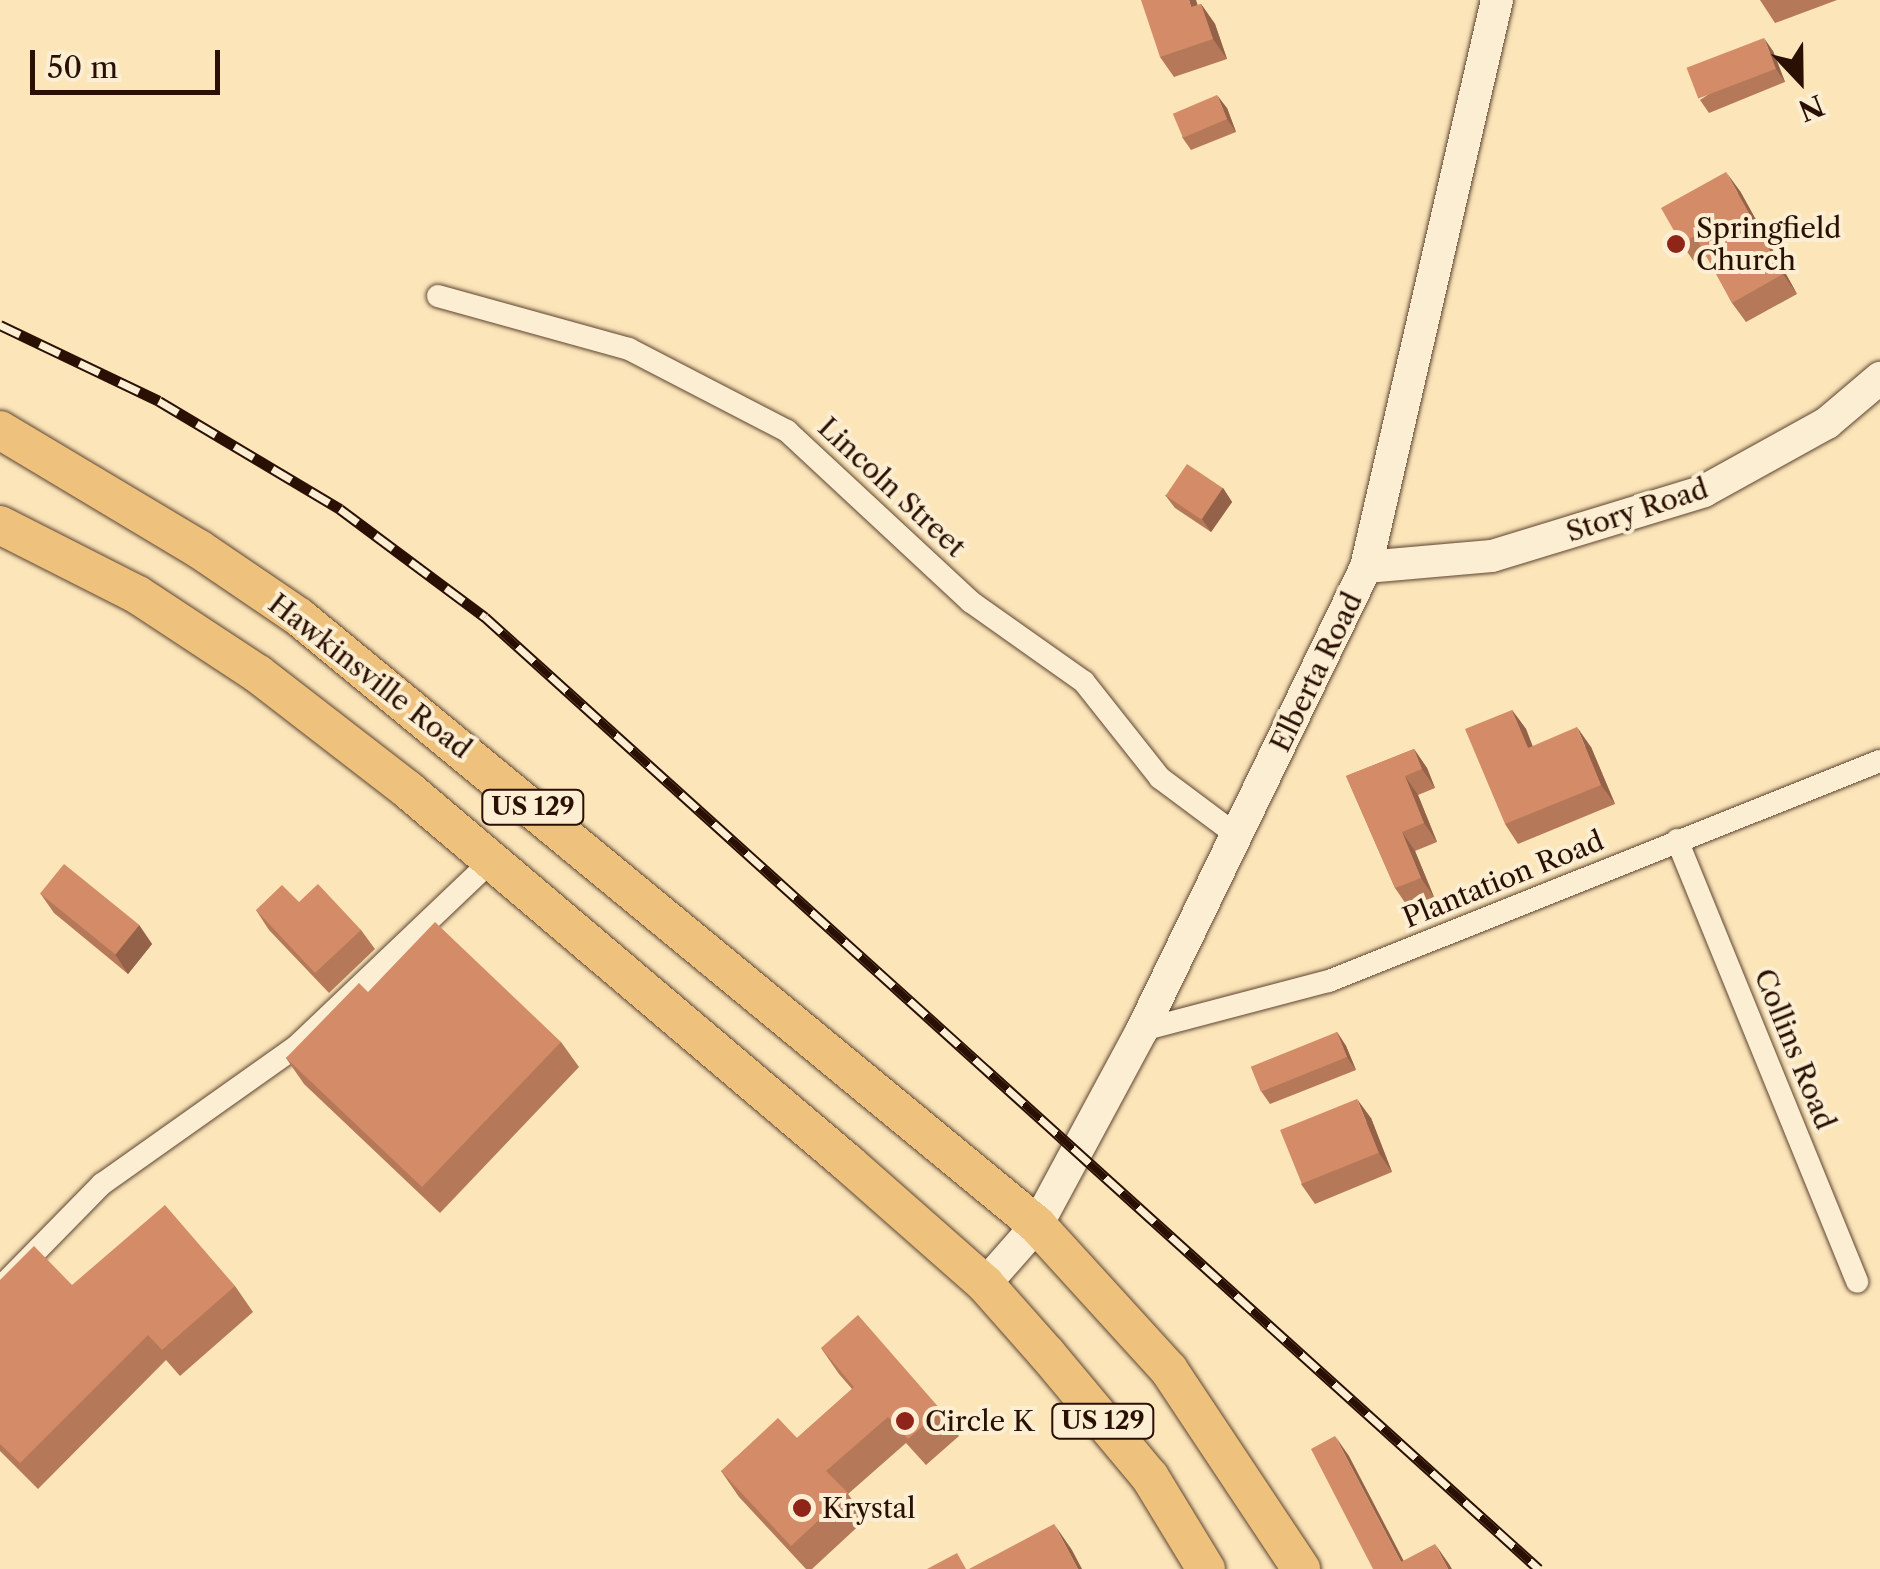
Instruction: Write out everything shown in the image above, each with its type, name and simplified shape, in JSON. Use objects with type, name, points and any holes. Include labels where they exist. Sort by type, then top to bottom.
[{"type":"main road","name":"Hawkinsville Road","points":[[0,430],[200,549],[299,617],[1037,1225]]},
{"type":"main road","name":"US 129","points":[[0,525],[138,595],[258,674],[491,861],[985,1284],[1150,1478],[1206,1569]]},
{"type":"main road","name":"US 129","points":[[1037,1225],[1169,1370],[1301,1569]]},
{"type":"street","name":"Elberta Road","points":[[985,1284],[1037,1225],[1142,1030],[1366,567],[1496,0]]},
{"type":"street","name":"Lincoln Street","points":[[438,296],[630,349],[787,431],[972,602],[1084,682],[1160,778],[1236,834]]},
{"type":"street","name":"Story Road","points":[[1366,567],[1492,556],[1704,492],[1827,423],[1880,378]]},
{"type":"street","name":"Plantation Road","points":[[1142,1030],[1329,981],[1880,760]]},
{"type":"street","name":"Collins Road","points":[[1677,840],[1858,1282]]},
{"type":"street","points":[[0,1288],[102,1184],[298,1045],[491,861]]},
{"type":"building","points":[[1141,0],[1189,0],[1191,7],[1201,4],[1213,39],[1160,57]]},
{"type":"building","points":[[1764,38],[1776,69],[1698,99],[1687,68]]},
{"type":"building","points":[[1217,95],[1227,119],[1183,138],[1173,114]]},
{"type":"building","points":[[1726,172],[1783,274],[1732,303],[1695,236],[1681,243],[1661,208]]},
{"type":"building","points":[[1187,464],[1223,488],[1201,520],[1166,496]]},
{"type":"building","points":[[1512,710],[1528,748],[1577,727],[1601,785],[1505,824],[1465,729]]},
{"type":"building","points":[[1414,749],[1422,769],[1405,776],[1424,823],[1402,832],[1421,878],[1395,888],[1346,776]]},
{"type":"building","points":[[64,864],[139,925],[115,955],[40,894]]},
{"type":"building","points":[[318,884],[361,930],[315,973],[256,910],[282,885],[299,902]]},
{"type":"building","points":[[435,922],[561,1042],[422,1187],[286,1058],[359,983],[368,992]]},
{"type":"building","points":[[1337,1032],[1347,1057],[1261,1092],[1251,1067]]},
{"type":"building","points":[[1357,1099],[1379,1153],[1302,1184],[1280,1130]]},
{"type":"building","points":[[165,1205],[235,1286],[162,1350],[148,1335],[20,1463],[0,1444],[0,1280],[34,1246],[72,1285]]},
{"type":"building","points":[[858,1315],[941,1410],[908,1439],[888,1417],[826,1471],[848,1493],[791,1546],[721,1471],[778,1418],[797,1438],[854,1387],[821,1348]]},
{"type":"building","points":[[1335,1436],[1401,1562],[1435,1544],[1448,1569],[1373,1569],[1311,1449]]},
{"type":"building","points":[[1054,1524],[1078,1569],[969,1569]]},
{"type":"building","points":[[957,1553],[966,1569],[927,1569]]},
{"type":"railway","points":[[0,325],[159,401],[340,509],[485,617],[1539,1569]]},
{"type":"place","name":"Springfield Church","points":[[1676,244]]},
{"type":"place","name":"Circle K","points":[[905,1421]]},
{"type":"place","name":"Krystal","points":[[802,1508]]}]
